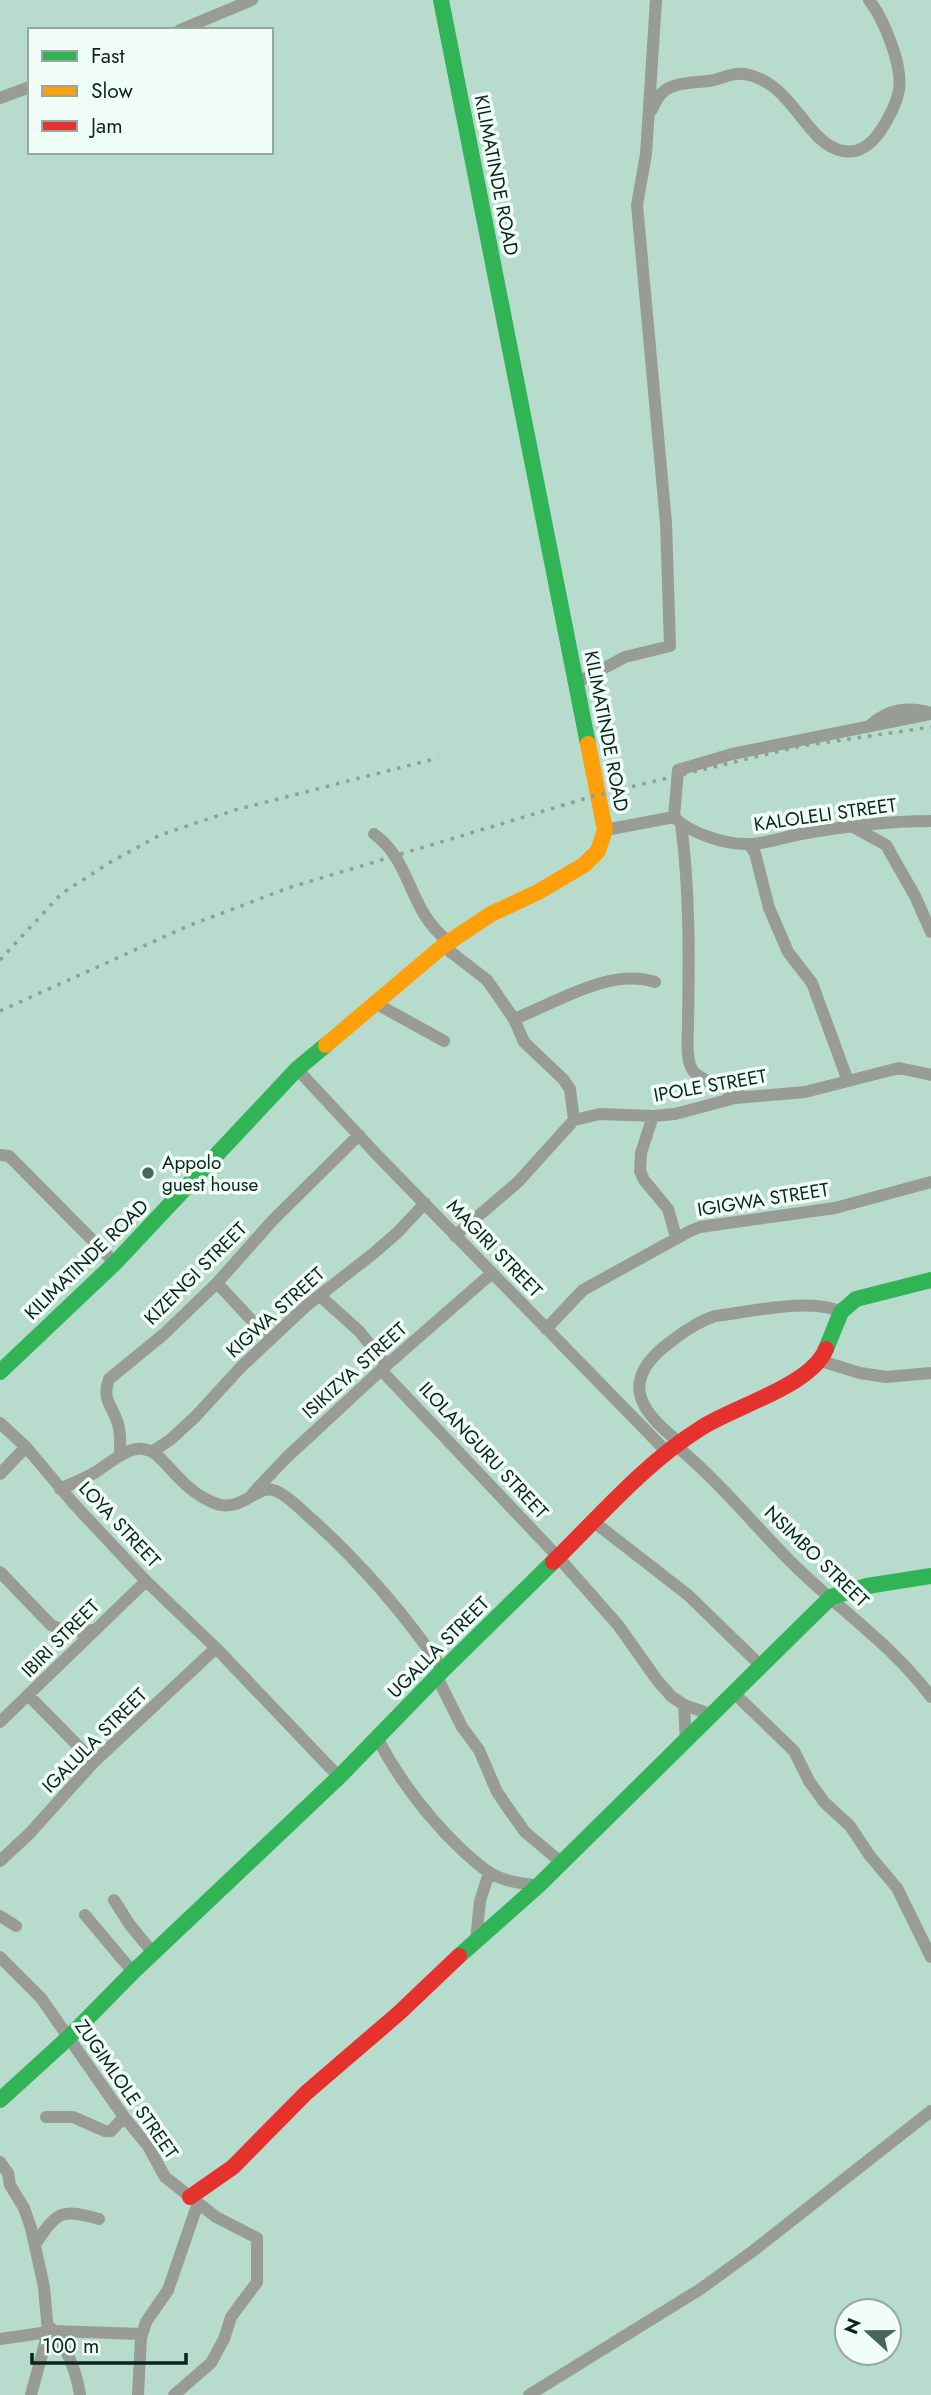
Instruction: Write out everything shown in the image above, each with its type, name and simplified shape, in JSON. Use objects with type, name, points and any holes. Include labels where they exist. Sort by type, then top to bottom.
[{"type":"street","points":[[185,28],[252,0]]},
{"type":"street","name":"KILIMATINDE ROAD","points":[[0,1372],[115,1263],[298,1069],[446,944],[491,914],[538,892],[584,865],[598,851],[605,830],[441,0]]},
{"type":"street","points":[[576,683],[625,657],[670,646],[666,523],[637,216],[646,154],[656,0]]},
{"type":"street","points":[[649,114],[662,92],[676,85],[709,82],[729,74],[744,74],[773,86],[783,94],[824,141],[836,149],[846,152],[870,145],[890,117],[900,87],[895,57],[869,0]]},
{"type":"street","points":[[0,97],[28,88]]},
{"type":"street","points":[[745,1097],[695,1074],[690,1066],[690,917],[688,878],[678,821],[678,770],[732,754],[931,714]]},
{"type":"street","points":[[605,830],[678,821]]},
{"type":"street","name":"KALOLELI STREET","points":[[678,821],[713,838],[749,844],[799,834],[885,823],[931,821]]},
{"type":"street","points":[[855,828],[886,845],[915,896],[931,932]]},
{"type":"street","points":[[374,834],[387,844],[396,856],[423,917],[446,944],[486,980],[514,1019],[524,1042],[546,1061],[570,1089],[574,1120],[518,1182],[455,1236]]},
{"type":"street","points":[[749,844],[755,853],[769,908],[788,952],[812,983],[848,1081]]},
{"type":"street","points":[[514,1019],[590,986],[632,978],[656,982]]},
{"type":"street","points":[[375,1003],[444,1041]]},
{"type":"street","name":"IPOLE STREET","points":[[574,1120],[600,1114],[675,1114],[745,1097],[805,1092],[899,1068],[931,1075]]},
{"type":"street","name":"MAGIRI STREET","points":[[298,1069],[546,1329],[673,1446]]},
{"type":"street","points":[[653,1116],[641,1153],[640,1171],[644,1180],[668,1209],[676,1237]]},
{"type":"street","name":"KIZENGI STREET","points":[[120,1454],[120,1429],[107,1402],[109,1379],[164,1334],[218,1283],[273,1220],[359,1135]]},
{"type":"street","points":[[0,1156],[9,1156],[115,1263]]},
{"type":"street","name":"IGIGWA STREET","points":[[546,1329],[583,1290],[676,1237],[700,1227],[835,1208],[931,1182]]},
{"type":"street","name":"KIGWA STREET","points":[[153,1451],[170,1440],[270,1340],[374,1253],[425,1203]]},
{"type":"street","name":"ISIKIZYA STREET","points":[[247,1500],[278,1466],[384,1367],[492,1273]]},
{"type":"street","points":[[931,1280],[856,1299],[841,1312],[821,1360],[860,1373],[886,1377],[931,1373]]},
{"type":"street","points":[[218,1283],[270,1340]]},
{"type":"street","name":"ILOLANGURU STREET","points":[[320,1296],[359,1331],[384,1367],[558,1557],[618,1625],[657,1680],[671,1696],[684,1705]]},
{"type":"street","points":[[673,1446],[641,1401],[644,1369],[657,1351],[703,1320],[715,1316],[815,1305],[841,1312]]},
{"type":"street","name":"UGALLA STREET","points":[[0,2100],[339,1777],[558,1557],[673,1446],[703,1426],[779,1390],[821,1360]]},
{"type":"street","name":"LOYA STREET","points":[[0,1423],[26,1447],[60,1489],[146,1581],[216,1648],[339,1777]]},
{"type":"street","name":"NSIMBO STREET","points":[[673,1446],[695,1460],[794,1564],[930,1693]]},
{"type":"street","points":[[0,1474],[26,1447]]},
{"type":"street","points":[[60,1489],[94,1473],[120,1454],[133,1450],[153,1451],[187,1487],[211,1502],[233,1506],[264,1490],[277,1491],[288,1498],[328,1533],[414,1627],[440,1674],[462,1727],[479,1750],[497,1792],[525,1832],[562,1863]]},
{"type":"street","points":[[594,1522],[666,1576],[762,1667]]},
{"type":"street","points":[[0,1572],[51,1625],[68,1632],[93,1630]]},
{"type":"street","points":[[138,2395],[142,2334],[146,2322],[168,2290],[194,2200],[233,2167],[306,2093],[539,1885],[831,1597],[867,1586],[931,1576]]},
{"type":"street","name":"IBIRI STREET","points":[[0,1722],[146,1581]]},
{"type":"street","name":"IGALULA STREET","points":[[0,1861],[29,1834],[94,1762],[216,1648]]},
{"type":"street","points":[[735,1694],[794,1751],[809,1781],[824,1802],[850,1826],[870,1856],[897,1888],[931,1957]]},
{"type":"street","points":[[29,1696],[94,1762]]},
{"type":"street","points":[[686,1742],[684,1705],[713,1715]]},
{"type":"street","points":[[377,1738],[415,1799],[456,1844],[489,1873],[509,1881],[539,1885]]},
{"type":"street","points":[[476,1940],[480,1901],[489,1873]]},
{"type":"street","points":[[114,1900],[130,1926],[153,1953]]},
{"type":"street","points":[[85,1915],[133,1972]]},
{"type":"street","points":[[0,1916],[16,1926]]},
{"type":"street","name":"ZUGIMLOLE STREET","points":[[0,1957],[41,1998],[67,2039],[148,2146],[165,2177],[216,2217],[257,2238],[258,2277],[253,2289],[231,2317],[224,2339],[211,2363],[174,2395]]},
{"type":"street","points":[[529,2395],[699,2290],[931,2111]]},
{"type":"street","points":[[46,2117],[73,2117],[111,2131],[124,2117]]},
{"type":"street","points":[[0,2162],[8,2173],[9,2185],[24,2208],[36,2243],[50,2329],[31,2395]]},
{"type":"street","points":[[36,2243],[44,2231],[65,2212],[99,2219]]},
{"type":"street","points":[[0,2339],[50,2329],[142,2334]]},
{"type":"street","points":[[50,2329],[70,2357],[80,2395]]},
{"type":"railway","points":[[0,1011],[188,926],[288,888],[597,795],[801,746],[931,727]]},
{"type":"railway","points":[[0,960],[61,894],[160,835],[235,810],[438,758]]},
{"type":"traffic: fast","points":[[441,0],[588,744]]},
{"type":"traffic: fast","points":[[0,1372],[115,1263],[297,1069],[326,1045]]},
{"type":"traffic: fast","points":[[826,1349],[841,1312],[856,1299],[931,1280]]},
{"type":"traffic: fast","points":[[0,2100],[339,1777],[553,1562]]},
{"type":"traffic: fast","points":[[459,1956],[539,1885],[831,1597],[867,1586],[931,1576]]},
{"type":"traffic: slow","points":[[326,1045],[443,946],[491,914],[538,892],[584,865],[598,851],[605,830],[588,744]]},
{"type":"traffic: jam","points":[[553,1562],[624,1491],[680,1442],[701,1428],[805,1374],[818,1362],[826,1349]]},
{"type":"traffic: jam","points":[[190,2197],[233,2167],[306,2093],[399,2013],[459,1956]]},
{"type":"place","name":"Appolo guest house","points":[[148,1173]]}]
